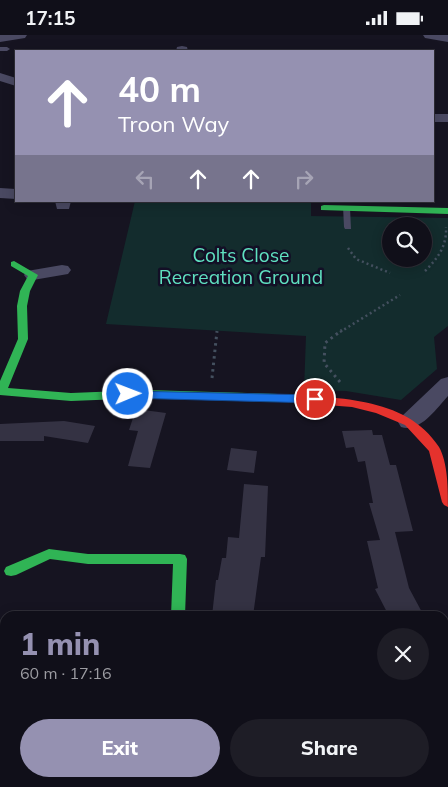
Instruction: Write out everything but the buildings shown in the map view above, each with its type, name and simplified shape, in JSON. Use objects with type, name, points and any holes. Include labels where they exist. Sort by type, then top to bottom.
[{"type":"street","points":[[0,37],[21,35]]},
{"type":"street","points":[[429,35],[448,38]]},
{"type":"street","points":[[0,77],[15,83]]},
{"type":"street","points":[[434,118],[448,118]]},
{"type":"street","points":[[0,193],[15,194]]},
{"type":"street","points":[[324,208],[446,211]]},
{"type":"street","points":[[14,264],[33,275],[62,270]]},
{"type":"street","points":[[33,275],[22,306],[23,339],[1,391],[71,397],[146,394],[339,401],[379,410],[409,421],[434,449],[448,502]]},
{"type":"street","points":[[409,421],[448,385]]},
{"type":"street","points":[[11,571],[49,554],[88,559],[180,559],[178,611]]},
{"type":"lane","points":[[346,208],[348,227]]},
{"type":"path","points":[[425,271],[440,256],[448,237],[446,211]]},
{"type":"path","points":[[348,248],[356,259],[390,273]]},
{"type":"path","points":[[339,401],[341,386],[337,375],[324,363],[326,343],[348,326],[400,295]]},
{"type":"path","points":[[211,396],[217,331]]},
{"type":"green space","name":"Colts Close Recreation Ground","points":[[135,202],[311,202],[311,216],[382,217],[382,267],[432,267],[432,218],[448,218],[448,326],[434,337],[437,369],[401,400],[346,391],[304,390],[306,336],[106,324]]},
{"type":"traffic: fast","points":[[324,208],[448,211]]},
{"type":"traffic: fast","points":[[1,391],[23,339],[22,306],[25,291],[33,275],[14,264]]},
{"type":"traffic: fast","points":[[0,391],[71,397],[146,394],[278,398]]},
{"type":"traffic: fast","points":[[11,571],[49,554],[88,559],[180,559],[178,611]]},
{"type":"traffic: jam","points":[[278,398],[352,403],[379,410],[409,422],[434,449],[448,502]]},
{"type":"route","points":[[128,394],[315,399]]}]
